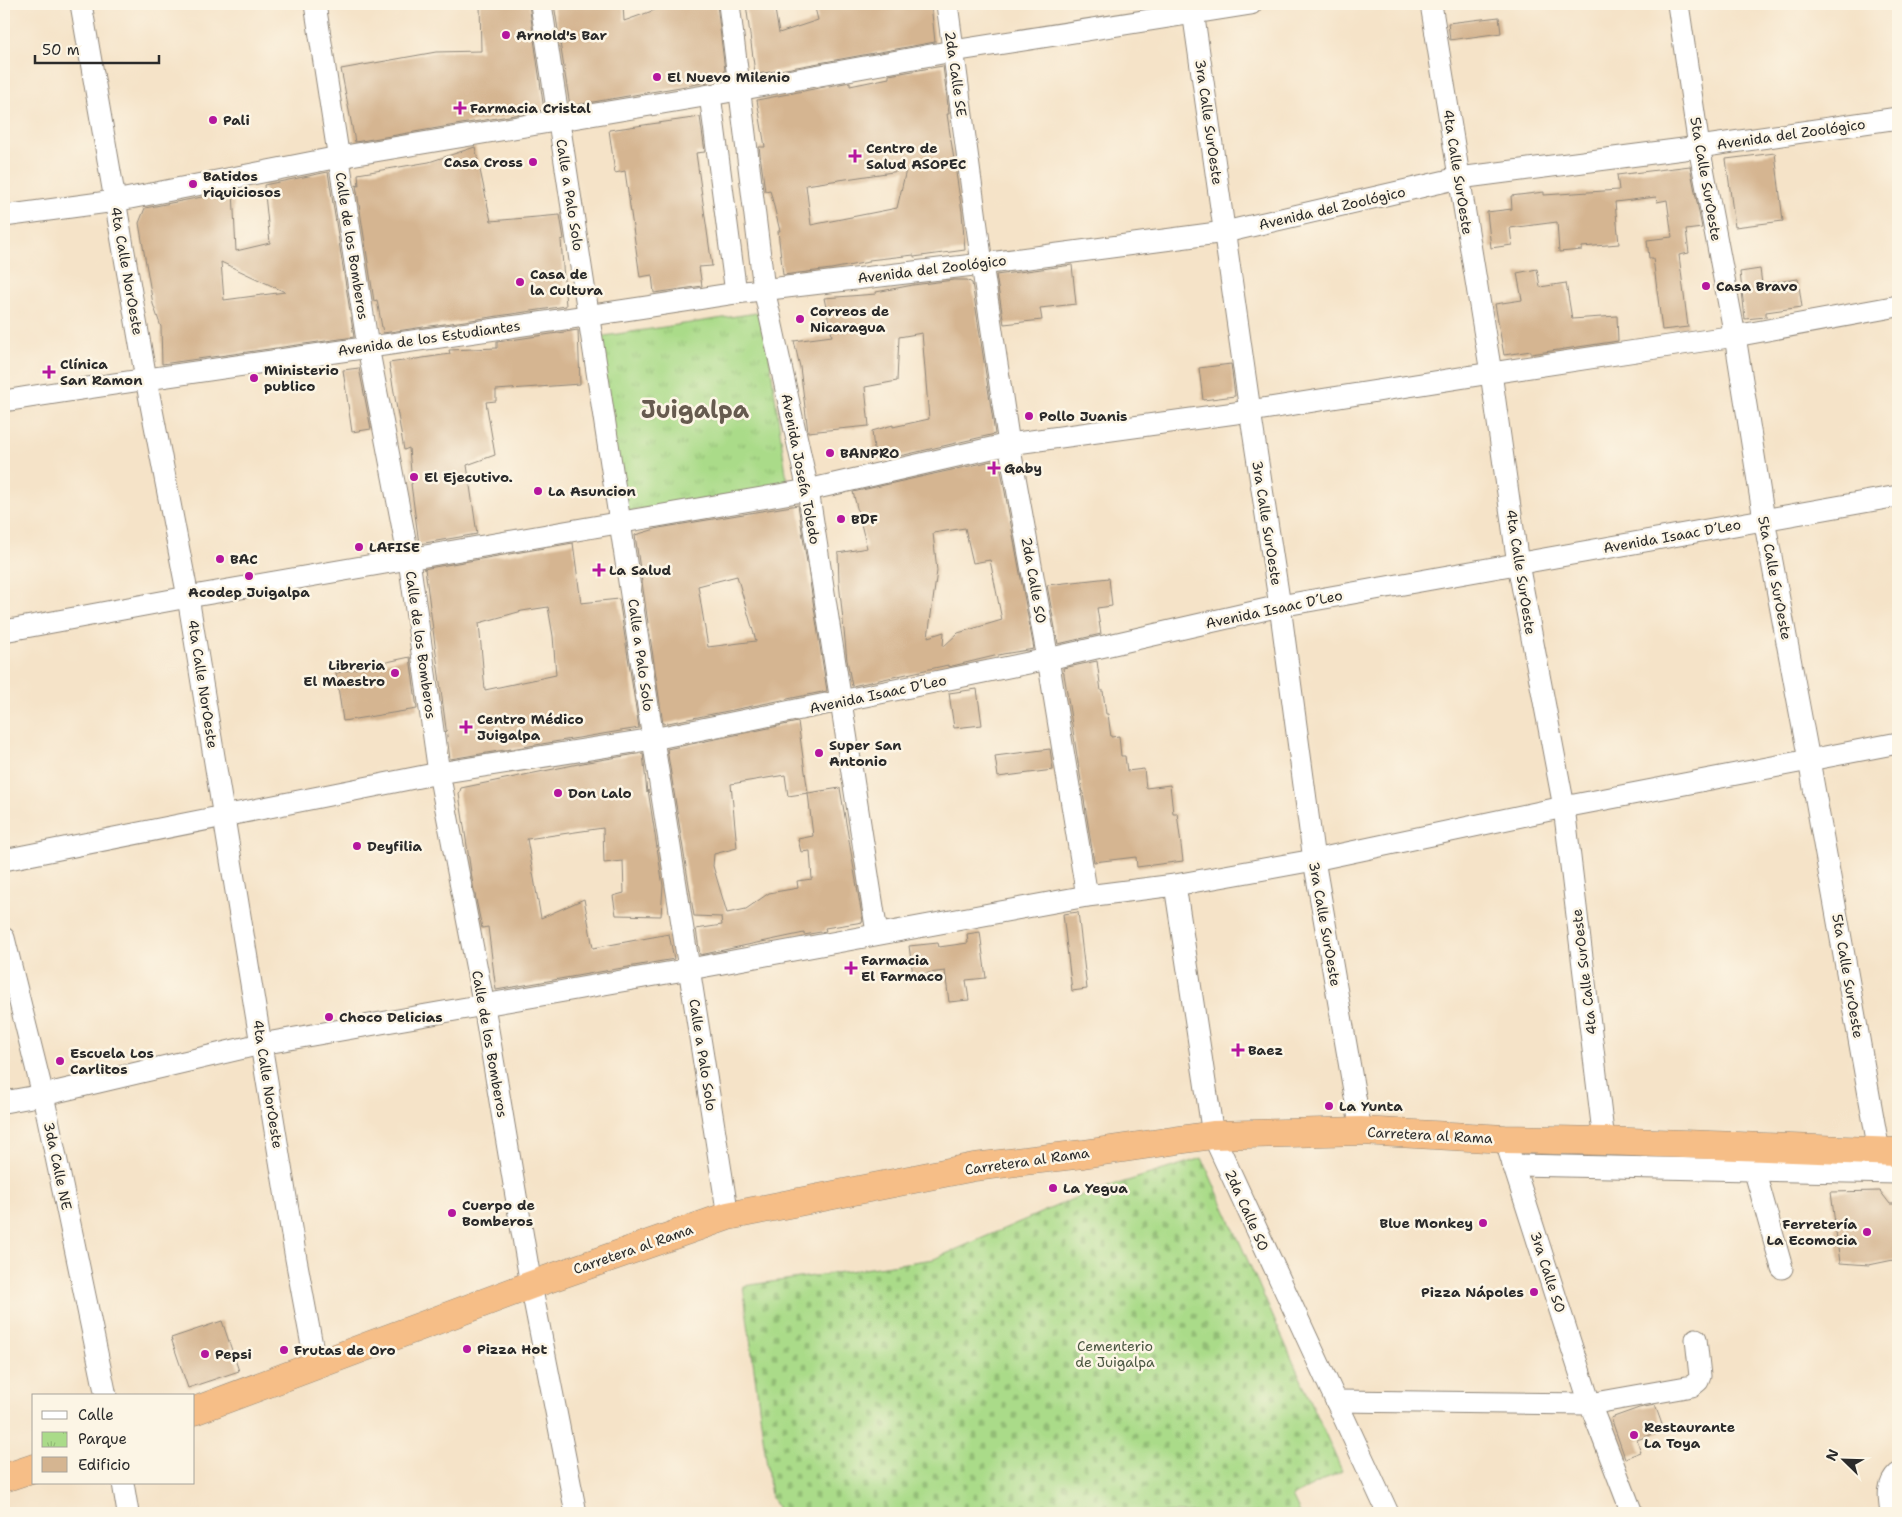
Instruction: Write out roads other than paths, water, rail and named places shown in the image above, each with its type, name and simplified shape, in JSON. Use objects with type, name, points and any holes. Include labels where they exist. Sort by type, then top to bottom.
[{"type":"highway","name":"Carretera al Rama","points":[[195,1411],[316,1367],[531,1285],[728,1216],[974,1167],[1083,1154],[1213,1135],[1361,1131],[1505,1140],[1604,1140],[1751,1158],[1889,1151]]},
{"type":"highway","points":[[4,1478],[32,1469]]},
{"type":"street","name":"4ta Calle NorOeste","points":[[80,4],[146,379],[188,597],[316,1367]]},
{"type":"street","name":"Calle de los Bomberos","points":[[315,4],[368,347],[408,560],[439,772],[484,1006],[531,1285],[576,1513]]},
{"type":"street","name":"Calle a Palo Solo","points":[[541,4],[728,1216]]},
{"type":"street","name":"Avenida Josefa Toledo","points":[[729,4],[764,289],[808,490],[877,933]]},
{"type":"street","name":"2da Calle SE","points":[[947,4],[982,264]]},
{"type":"street","points":[[4,216],[115,201],[339,157],[710,95],[1192,9],[1250,4]]},
{"type":"street","name":"4ta Calle SurOeste","points":[[1431,4],[1491,373],[1518,564],[1564,807],[1604,1140]]},
{"type":"street","name":"5ta Calle SurOeste","points":[[1678,4],[1699,147],[1735,336],[1764,519],[1810,760],[1889,1151]]},
{"type":"street","name":"3ra Calle SurOeste","points":[[1192,9],[1280,606],[1314,860],[1361,1131]]},
{"type":"street","points":[[710,95],[736,292]]},
{"type":"street","name":"Avenida del Zoológico","points":[[736,292],[982,264],[1225,232],[1459,178],[1699,147],[1898,118]]},
{"type":"street","name":"2da Calle SO","points":[[982,264],[1009,444],[1048,658],[1087,896]]},
{"type":"street","name":"Avenida de los Estudiantes","points":[[4,401],[589,316],[736,292]]},
{"type":"street","points":[[4,631],[188,597],[808,490],[1009,444],[1250,412],[1735,336],[1898,306]]},
{"type":"street","name":"Avenida Isaac D´Leo","points":[[4,860],[439,772],[653,739],[1048,658],[1280,606],[1898,496]]},
{"type":"street","points":[[4,1102],[43,1095],[261,1044],[484,1006],[1087,896],[1175,885],[1314,860],[1564,807],[1898,743]]},
{"type":"street","name":"2da Calle SO","points":[[1175,885],[1213,1135],[1388,1513]]},
{"type":"street","name":"3da Calle NE","points":[[4,938],[43,1095],[106,1394]]},
{"type":"street","name":"3ra Calle SO","points":[[1505,1140],[1590,1404],[1632,1513]]},
{"type":"street","points":[[1513,1165],[1751,1158],[1898,1173]]},
{"type":"street","points":[[1751,1158],[1782,1268]]},
{"type":"street","points":[[1336,1401],[1590,1404],[1692,1386],[1698,1381],[1700,1376],[1696,1339]]},
{"type":"street","points":[[1891,1513],[1889,1492],[1892,1479],[1898,1474]]},
{"type":"street","points":[[123,1484],[128,1513]]},
{"type":"place","name":"Arnold's Bar","points":[[506,35]]},
{"type":"place","name":"El Nuevo Milenio","points":[[657,77]]},
{"type":"place","name":"Farmacia Cristal","points":[[460,108]]},
{"type":"place","name":"Pali","points":[[213,120]]},
{"type":"place","name":"Centro de Salud ASOPEC","points":[[855,156]]},
{"type":"place","name":"Casa Cross","points":[[533,162]]},
{"type":"place","name":"Batidos riquiciosos","points":[[193,184]]},
{"type":"place","name":"Casa de la Cultura","points":[[520,282]]},
{"type":"place","name":"Casa Bravo","points":[[1706,286]]},
{"type":"place","name":"Correos de Nicaragua","points":[[800,319]]},
{"type":"place","name":"Clínica San Ramon","points":[[49,372]]},
{"type":"place","name":"Ministerio publico","points":[[254,378]]},
{"type":"place","name":"Pollo Juanis","points":[[1029,416]]},
{"type":"place","name":"BANPRO","points":[[830,453]]},
{"type":"place","name":"Gaby","points":[[994,468]]},
{"type":"place","name":"El Ejecutivo.","points":[[414,477]]},
{"type":"place","name":"La Asuncion","points":[[538,491]]},
{"type":"place","name":"BDF","points":[[841,519]]},
{"type":"place","name":"LAFISE","points":[[359,547]]},
{"type":"place","name":"BAC","points":[[220,559]]},
{"type":"place","name":"La Salud","points":[[599,570]]},
{"type":"place","name":"Acodep Juigalpa","points":[[249,576]]},
{"type":"place","name":"Libreria El Maestro","points":[[395,673]]},
{"type":"place","name":"Centro Médico Juigalpa","points":[[466,727]]},
{"type":"place","name":"Super San Antonio","points":[[819,753]]},
{"type":"place","name":"Don Lalo","points":[[558,793]]},
{"type":"place","name":"Deyfilia","points":[[357,846]]},
{"type":"place","name":"Farmacia El Farmaco","points":[[851,968]]},
{"type":"place","name":"Choco Delicias","points":[[329,1017]]},
{"type":"place","name":"Baez","points":[[1238,1050]]},
{"type":"place","name":"Escuela Los Carlitos","points":[[60,1061]]},
{"type":"place","name":"La Yunta","points":[[1329,1106]]},
{"type":"place","name":"La Yegua","points":[[1053,1188]]},
{"type":"place","name":"Cuerpo de Bomberos","points":[[452,1213]]},
{"type":"place","name":"Blue Monkey","points":[[1483,1223]]},
{"type":"place","name":"Ferretería La Ecomocia","points":[[1867,1232]]},
{"type":"place","name":"Pizza Nápoles","points":[[1534,1292]]},
{"type":"place","name":"Pizza Hot","points":[[467,1349]]},
{"type":"place","name":"Frutas de Oro","points":[[284,1350]]},
{"type":"place","name":"Pepsi","points":[[205,1354]]},
{"type":"place","name":"Restaurante La Toya","points":[[1634,1435]]},
{"type":"district","name":"Juigalpa","points":[[695,410]]},
{"type":"park label","name":"Cementerio de Juigalpa","points":[[1115,1354]]}]
